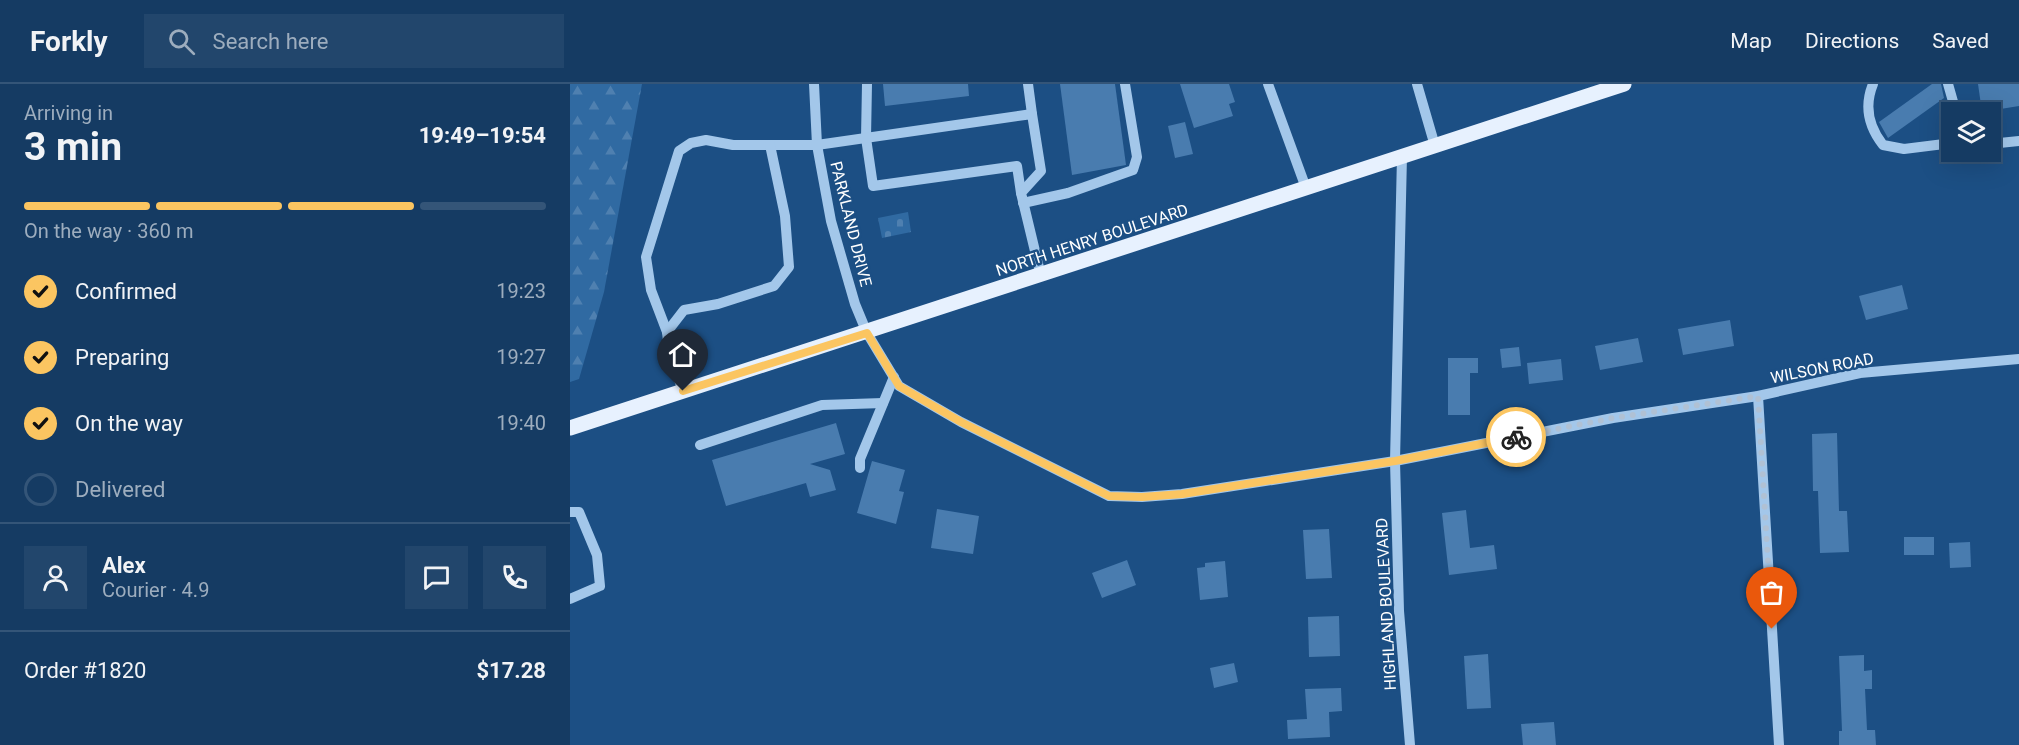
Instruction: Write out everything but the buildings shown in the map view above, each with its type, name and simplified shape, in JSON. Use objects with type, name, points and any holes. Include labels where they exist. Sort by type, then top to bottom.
[{"type":"main road","name":"NORTH HENRY BOULEVARD","points":[[570,428],[867,333],[1624,84]]},
{"type":"street","name":"PARKLAND DRIVE","points":[[814,84],[817,145],[831,221],[855,304],[867,333]]},
{"type":"street","points":[[867,84],[866,138],[873,186],[1017,166],[1022,198],[1041,276]]},
{"type":"street","points":[[1022,198],[1041,171],[1028,84]]},
{"type":"street","points":[[1022,198],[1068,193],[1133,170],[1137,157],[1125,84]]},
{"type":"street","points":[[1268,84],[1306,188]]},
{"type":"street","points":[[1418,84],[1435,146]]},
{"type":"street","points":[[1873,84],[1869,93],[1871,127],[1883,145],[1904,149],[1941,144]]},
{"type":"street","points":[[1948,84],[1953,102]]},
{"type":"street","points":[[683,391],[669,351],[667,332],[651,290],[646,257],[679,151],[692,143],[706,140],[733,145],[817,145],[1032,114]]},
{"type":"street","points":[[2001,143],[2019,141]]},
{"type":"street","points":[[667,332],[684,310],[718,304],[774,286],[789,267],[785,216],[770,145]]},
{"type":"street","name":"HIGHLAND BOULEVARD","points":[[1402,156],[1395,461],[1399,611],[1410,745]]},
{"type":"street","name":"WILSON ROAD","points":[[867,333],[899,386],[961,422],[1109,496],[1142,497],[1182,494],[1395,461],[1613,418],[1758,396],[1860,373],[2019,359]]},
{"type":"street","points":[[860,468],[860,459],[894,377]]},
{"type":"street","points":[[1758,396],[1779,745]]},
{"type":"street","points":[[700,445],[822,405],[883,403]]},
{"type":"street","points":[[570,512],[579,512],[597,555],[600,586],[570,599]]},
{"type":"green space","points":[[570,84],[642,84],[604,292],[579,379],[570,382]]},
{"type":"green space","points":[[908,212],[911,232],[882,238],[878,218]]},
{"type":"way so far","points":[[1516,437],[1613,418],[1758,396],[1772,629]]},
{"type":"route","points":[[683,391],[867,333],[899,386],[961,422],[1109,496],[1142,497],[1182,494],[1395,461],[1516,437]]}]
